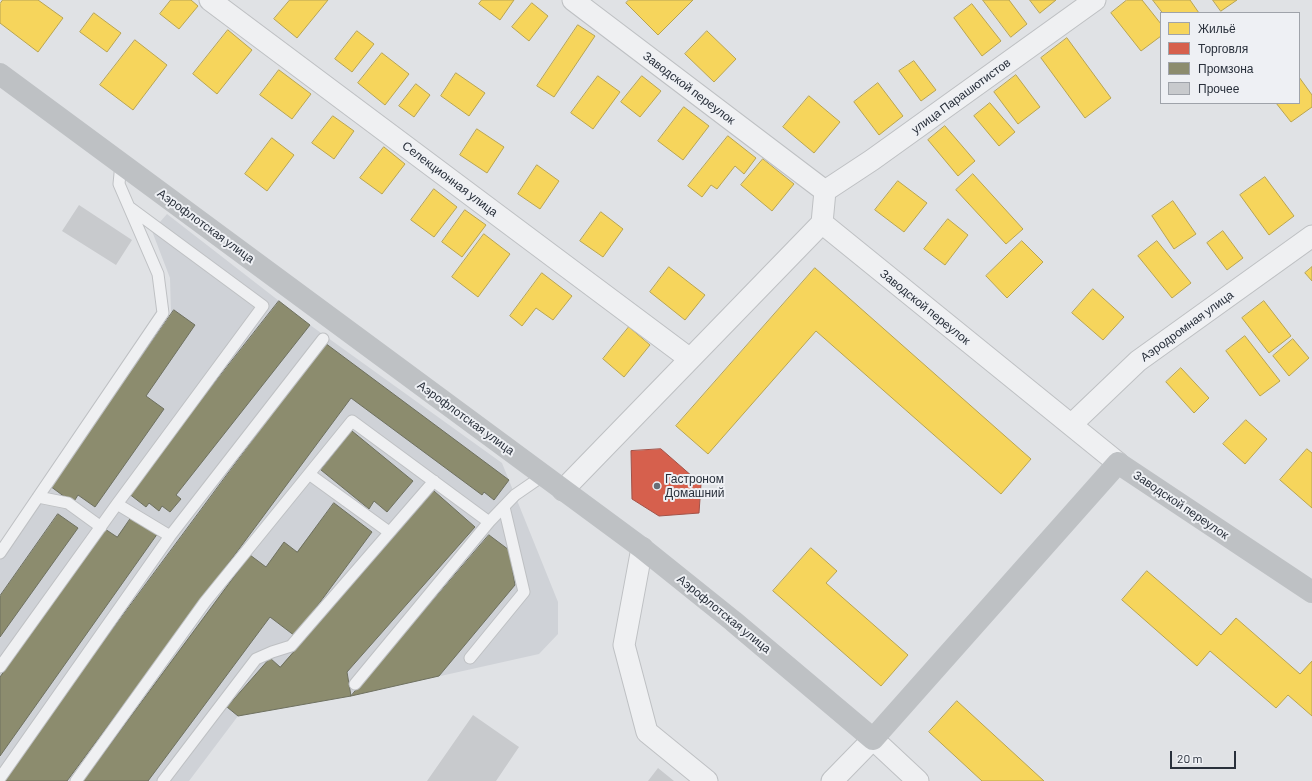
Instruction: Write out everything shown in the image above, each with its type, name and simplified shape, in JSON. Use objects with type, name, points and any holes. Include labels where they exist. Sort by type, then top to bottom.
[{"type":"street","name":"Селекционная улица","points":[[210,0],[690,359]]},
{"type":"street","name":"улица Парашютистов","points":[[825,192],[1095,0]]},
{"type":"street","name":"Заводской переулок","points":[[582,2],[825,192]]},
{"type":"street","name":"Аэрофлотская улица","points":[[0,74],[642,548],[733,621],[873,739],[918,781]]},
{"type":"street","points":[[563,490],[822,223],[825,192]]},
{"type":"street","name":"Заводской переулок","points":[[822,223],[1118,463],[1312,592]]},
{"type":"street","name":"Аэродромная улица","points":[[1071,425],[1138,361],[1312,236]]},
{"type":"street","points":[[832,781],[873,739],[1118,463]]},
{"type":"street","points":[[642,548],[624,645],[647,732],[708,781]]},
{"type":"lane","points":[[0,553],[163,314],[158,274],[119,184],[120,163]]},
{"type":"lane","points":[[0,667],[117,504],[263,306],[129,207]]},
{"type":"lane","points":[[0,778],[170,536],[323,339]]},
{"type":"lane","points":[[76,781],[205,602],[352,421],[490,522]]},
{"type":"lane","points":[[309,474],[389,532]]},
{"type":"lane","points":[[355,684],[490,522],[515,495],[544,475]]},
{"type":"lane","points":[[163,781],[256,659],[292,646],[434,481]]},
{"type":"lane","points":[[38,497],[68,504],[101,527]]},
{"type":"lane","points":[[117,504],[170,536]]},
{"type":"lane","points":[[470,658],[524,592],[504,507]]},
{"type":"shaded area","points":[[167,214],[310,325],[502,463],[558,602],[558,634],[539,654],[351,696],[238,716],[189,781],[0,781],[0,560],[171,314],[170,278],[152,231]]},
{"type":"building: Жильё","points":[[3,0],[38,0],[63,18],[38,52],[0,23],[0,4]]},
{"type":"building: Жильё","points":[[171,0],[191,0],[198,6],[179,29],[160,14]]},
{"type":"building: Жильё","points":[[290,0],[328,0],[297,38],[274,19]]},
{"type":"building: Жильё","points":[[482,0],[514,0],[500,20],[479,4]]},
{"type":"building: Жильё","points":[[629,0],[693,0],[658,35],[626,3]]},
{"type":"building: Жильё","points":[[983,0],[1009,0],[1027,24],[1011,37]]},
{"type":"building: Жильё","points":[[1030,0],[1056,0],[1040,13]]},
{"type":"building: Жильё","points":[[1127,0],[1142,0],[1160,23],[1160,37],[1141,51],[1111,13]]},
{"type":"building: Жильё","points":[[1153,0],[1190,0],[1198,12],[1162,12]]},
{"type":"building: Жильё","points":[[1213,0],[1237,0],[1221,11]]},
{"type":"building: Жильё","points":[[532,3],[548,16],[529,41],[512,27]]},
{"type":"building: Жильё","points":[[972,4],[1001,41],[982,56],[954,18]]},
{"type":"building: Жильё","points":[[94,13],[121,33],[107,52],[80,32]]},
{"type":"building: Жильё","points":[[578,25],[595,36],[554,97],[537,86]]},
{"type":"building: Жильё","points":[[228,30],[252,50],[217,94],[193,74]]},
{"type":"building: Жильё","points":[[357,31],[374,44],[352,72],[335,59]]},
{"type":"building: Жильё","points":[[707,31],[736,59],[714,82],[685,54]]},
{"type":"building: Жильё","points":[[1067,38],[1111,98],[1085,118],[1041,58]]},
{"type":"building: Жильё","points":[[135,40],[167,65],[133,110],[100,85]]},
{"type":"building: Жильё","points":[[382,53],[409,74],[385,105],[358,83]]},
{"type":"building: Жильё","points":[[914,61],[936,90],[921,101],[899,71]]},
{"type":"building: Жильё","points":[[279,70],[311,94],[292,119],[260,95]]},
{"type":"building: Жильё","points":[[456,73],[485,93],[469,116],[441,96]]},
{"type":"building: Жильё","points":[[1016,75],[1040,107],[1018,124],[994,92]]},
{"type":"building: Жильё","points":[[598,76],[620,92],[593,129],[571,113]]},
{"type":"building: Жильё","points":[[642,76],[661,91],[640,117],[621,102]]},
{"type":"building: Жильё","points":[[1300,78],[1312,95],[1312,107],[1291,122],[1277,104],[1300,104]]},
{"type":"building: Жильё","points":[[878,83],[903,116],[879,135],[854,102]]},
{"type":"building: Жильё","points":[[416,84],[430,95],[414,117],[399,106]]},
{"type":"building: Жильё","points":[[809,96],[840,122],[814,153],[783,127]]},
{"type":"building: Жильё","points":[[990,103],[1015,132],[999,146],[974,116]]},
{"type":"building: Жильё","points":[[684,107],[709,126],[683,160],[658,141]]},
{"type":"building: Жильё","points":[[333,116],[354,131],[334,159],[312,143]]},
{"type":"building: Жильё","points":[[945,126],[975,161],[958,176],[928,140]]},
{"type":"building: Жильё","points":[[477,129],[504,147],[487,173],[460,155]]},
{"type":"building: Жильё","points":[[728,136],[756,158],[744,174],[735,166],[717,189],[711,185],[702,197],[688,186]]},
{"type":"building: Жильё","points":[[272,138],[294,155],[267,191],[245,174]]},
{"type":"building: Жильё","points":[[384,147],[405,164],[382,194],[360,178]]},
{"type":"building: Жильё","points":[[763,159],[794,184],[772,211],[741,185]]},
{"type":"building: Жильё","points":[[537,165],[559,181],[540,209],[518,194]]},
{"type":"building: Жильё","points":[[973,174],[1023,229],[1006,244],[956,190]]},
{"type":"building: Жильё","points":[[1265,177],[1294,216],[1269,235],[1240,195]]},
{"type":"building: Жильё","points":[[898,181],[927,203],[904,232],[875,210]]},
{"type":"building: Жильё","points":[[434,189],[457,207],[434,237],[411,220]]},
{"type":"building: Жильё","points":[[1173,201],[1196,234],[1174,249],[1152,216]]},
{"type":"building: Жильё","points":[[465,210],[486,225],[462,257],[442,242]]},
{"type":"building: Жильё","points":[[601,212],[623,229],[603,257],[580,241]]},
{"type":"building: Жильё","points":[[948,219],[968,235],[945,265],[924,249]]},
{"type":"building: Жильё","points":[[1223,231],[1243,258],[1227,270],[1207,243]]},
{"type":"building: Жильё","points":[[484,234],[510,254],[478,297],[452,277]]},
{"type":"building: Жильё","points":[[1022,241],[1043,262],[1007,298],[986,276]]},
{"type":"building: Жильё","points":[[1157,241],[1191,283],[1172,298],[1138,256]]},
{"type":"building: Жильё","points":[[669,267],[705,295],[685,320],[650,292]]},
{"type":"building: Жильё","points":[[1312,267],[1312,281],[1305,273]]},
{"type":"building: Жильё","points":[[815,268],[1031,459],[1001,494],[816,331],[708,454],[676,426]]},
{"type":"building: Жильё","points":[[542,273],[572,296],[553,320],[536,308],[522,326],[510,316]]},
{"type":"building: Жильё","points":[[1093,289],[1124,317],[1103,340],[1072,313]]},
{"type":"building: Жильё","points":[[1264,301],[1291,336],[1269,353],[1242,318]]},
{"type":"building: Жильё","points":[[629,327],[650,345],[624,377],[603,359]]},
{"type":"building: Жильё","points":[[1245,336],[1280,381],[1260,396],[1226,351]]},
{"type":"building: Жильё","points":[[1293,339],[1309,358],[1289,376],[1273,356]]},
{"type":"building: Жильё","points":[[1181,368],[1209,398],[1194,413],[1166,382]]},
{"type":"building: Жильё","points":[[1246,420],[1267,439],[1245,464],[1223,444]]},
{"type":"building: Жильё","points":[[1307,449],[1312,453],[1312,508],[1280,480]]},
{"type":"building: Жильё","points":[[811,548],[837,571],[826,583],[908,655],[881,686],[773,591]]},
{"type":"building: Жильё","points":[[1147,571],[1221,635],[1236,618],[1300,674],[1312,661],[1312,716],[1288,695],[1276,708],[1210,651],[1197,666],[1122,600]]},
{"type":"building: Жильё","points":[[957,701],[1044,781],[982,781],[929,732]]},
{"type":"building: Торговля","points":[[661,449],[701,484],[699,513],[659,516],[632,499],[631,451]]},
{"type":"building: Промзона","points":[[279,301],[310,325],[176,495],[181,499],[170,512],[162,506],[159,511],[149,503],[146,507],[128,493]]},
{"type":"building: Промзона","points":[[174,310],[195,325],[146,396],[164,409],[95,507],[78,495],[73,503],[50,486]]},
{"type":"building: Промзона","points":[[325,343],[509,480],[494,500],[484,492],[482,495],[351,398],[67,781],[0,781]]},
{"type":"building: Промзона","points":[[352,431],[413,481],[387,512],[374,501],[369,509],[321,470]]},
{"type":"building: Промзона","points":[[434,491],[475,527],[347,672],[351,696],[238,716],[227,707],[270,658],[280,667]]},
{"type":"building: Промзона","points":[[334,503],[372,532],[295,636],[270,617],[148,781],[83,781],[250,555],[266,567],[284,542],[297,552]]},
{"type":"building: Промзона","points":[[58,514],[78,528],[0,637],[0,596]]},
{"type":"building: Промзона","points":[[133,515],[158,533],[0,756],[0,677],[105,529],[117,537]]},
{"type":"building: Промзона","points":[[489,535],[509,550],[515,585],[439,676],[351,696]]},
{"type":"building: Прочее","points":[[79,205],[132,240],[116,265],[62,231]]},
{"type":"building: Прочее","points":[[473,715],[519,747],[496,781],[427,781]]},
{"type":"building: Прочее","points":[[658,768],[674,781],[648,781]]},
{"type":"place","name":"Гастроном Домашний","points":[[657,486]]}]
